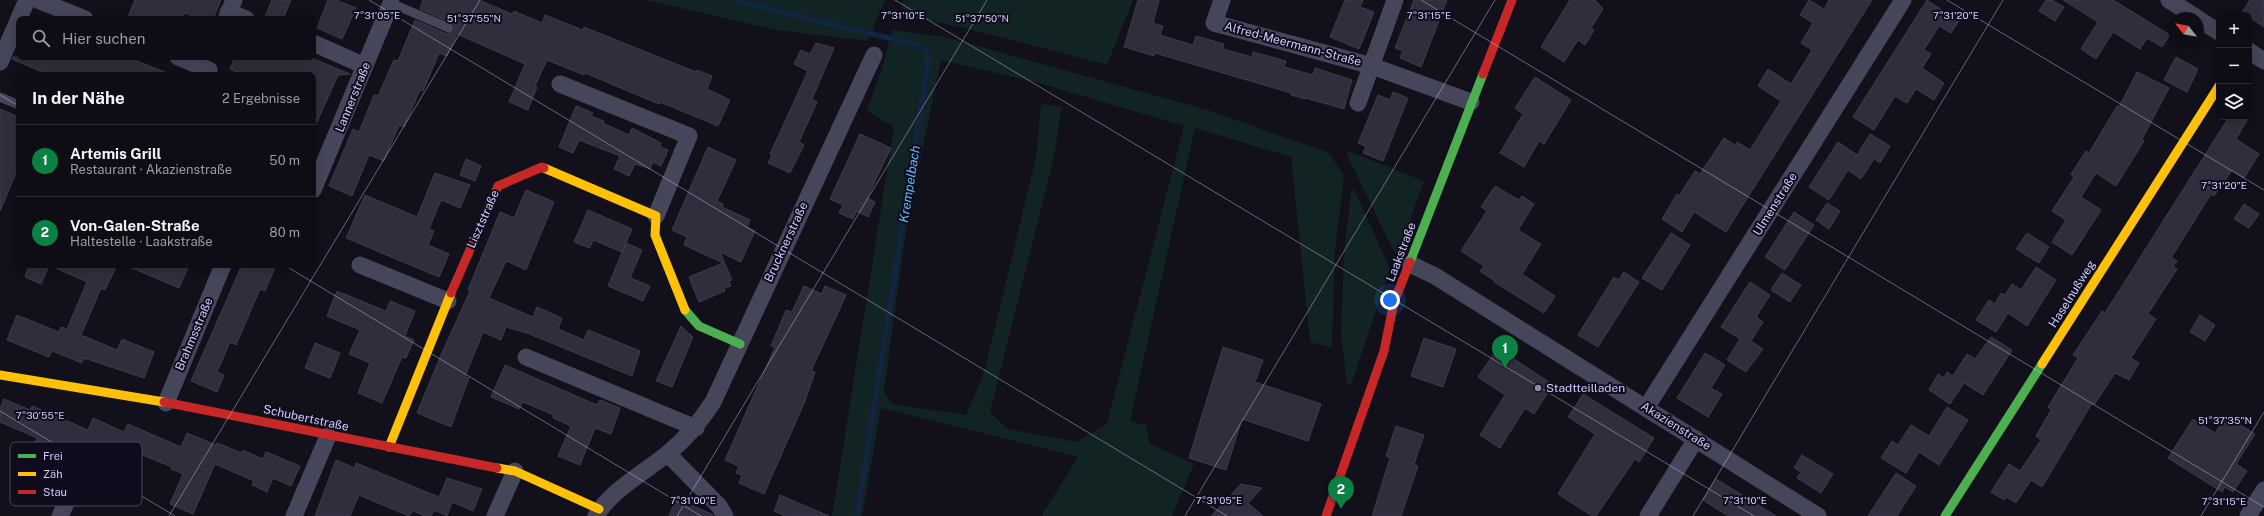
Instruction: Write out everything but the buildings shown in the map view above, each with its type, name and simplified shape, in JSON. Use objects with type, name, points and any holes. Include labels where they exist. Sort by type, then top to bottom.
[{"type":"street","points":[[20,16],[27,0]]},
{"type":"street","points":[[38,0],[78,16]]},
{"type":"street","name":"Alfred-Meermann-Straße","points":[[1222,0],[1214,23],[1372,66],[1472,102]]},
{"type":"street","name":"Alfred-Meermann-Straße","points":[[1358,102],[1395,0]]},
{"type":"street","name":"Laakstraße","points":[[1326,516],[1384,351],[1394,302],[1512,0]]},
{"type":"street","name":"Ulmenstraße","points":[[1646,408],[1904,0]]},
{"type":"street","points":[[2169,0],[2188,12]]},
{"type":"street","name":"Lannerstraße","points":[[316,183],[391,4]]},
{"type":"street","points":[[229,10],[240,16]]},
{"type":"street","points":[[2204,22],[2216,30]]},
{"type":"street","points":[[0,62],[16,25]]},
{"type":"street","points":[[316,44],[365,66]]},
{"type":"street","points":[[2252,53],[2264,61]]},
{"type":"street","name":"Brucknerstraße","points":[[597,513],[632,480],[668,454],[696,428],[713,402],[874,55]]},
{"type":"street","points":[[188,60],[211,67]]},
{"type":"street","points":[[560,84],[688,136],[656,216],[655,235],[686,313],[698,326],[740,344]]},
{"type":"street","name":"Haselnußweg","points":[[1945,516],[2216,91]]},
{"type":"street","name":"Lisztstraße","points":[[389,447],[448,301],[498,186],[542,167],[656,216]]},
{"type":"street","name":"Akazienstraße","points":[[1410,264],[1435,276],[1818,516]]},
{"type":"street","points":[[360,265],[448,301]]},
{"type":"street","name":"Brahmsstraße","points":[[166,403],[222,268]]},
{"type":"street","points":[[526,357],[696,428]]},
{"type":"street","name":"Schubertstraße","points":[[0,375],[166,403],[267,422],[328,436],[515,471],[558,489],[597,513]]},
{"type":"street","points":[[294,516],[328,436]]},
{"type":"street","points":[[1648,516],[1696,439]]},
{"type":"street","points":[[668,454],[719,506],[725,516]]},
{"type":"street","points":[[495,516],[515,471]]},
{"type":"street","points":[[2248,516],[2264,490]]},
{"type":"lane","points":[[391,4],[449,28]]},
{"type":"lane","points":[[0,97],[16,104]]},
{"type":"shaded area","points":[[645,0],[885,0],[868,41],[777,30]]},
{"type":"shaded area","points":[[903,0],[1133,0],[1107,65],[965,28],[909,17],[901,4]]},
{"type":"shaded area","points":[[892,30],[945,37],[1208,110],[1329,153],[1344,176],[1335,251],[1332,348],[1310,342],[1291,157],[1195,128],[1130,421],[1146,425],[1150,444],[1194,464],[1172,516],[1041,516],[1078,457],[881,408],[862,516],[832,516],[894,127],[867,111],[882,68]],"holes":[[[941,60],[1035,82],[1184,126],[1107,423],[1076,442],[1008,429],[990,412],[1053,162],[1062,107],[1041,104],[1036,157],[984,373],[966,415],[892,404],[884,391],[906,230]]]},
{"type":"shaded area","points":[[1348,151],[1424,181],[1398,254],[1394,252],[1347,155]]},
{"type":"shaded area","points":[[1354,189],[1390,269],[1351,385],[1347,384],[1341,333],[1344,255],[1351,192]]},
{"type":"waterway","name":"Krempelbach","points":[[733,0],[917,45],[927,51],[928,62],[857,516]]},
{"type":"traffic: fast","points":[[1410,262],[1483,74]]},
{"type":"traffic: fast","points":[[685,310],[699,326],[740,344]]},
{"type":"traffic: fast","points":[[1945,516],[2042,364]]},
{"type":"traffic: slow","points":[[2042,364],[2216,91]]},
{"type":"traffic: slow","points":[[544,168],[656,216],[655,235],[685,310]]},
{"type":"traffic: slow","points":[[389,447],[451,293]]},
{"type":"traffic: slow","points":[[0,375],[164,402]]},
{"type":"traffic: slow","points":[[497,468],[515,471],[599,509]]},
{"type":"traffic: jam","points":[[1483,74],[1512,0]]},
{"type":"traffic: jam","points":[[451,293],[498,186],[542,167],[544,168]]},
{"type":"traffic: jam","points":[[1326,516],[1384,351],[1394,302],[1410,262]]},
{"type":"traffic: jam","points":[[164,402],[497,468]]},
{"type":"place","name":"Artemis Grill","points":[[1505,368]]},
{"type":"place","name":"Stadtteilladen","points":[[1538,388]]},
{"type":"place","name":"Von-Galen-Straße","points":[[1341,509]]}]
